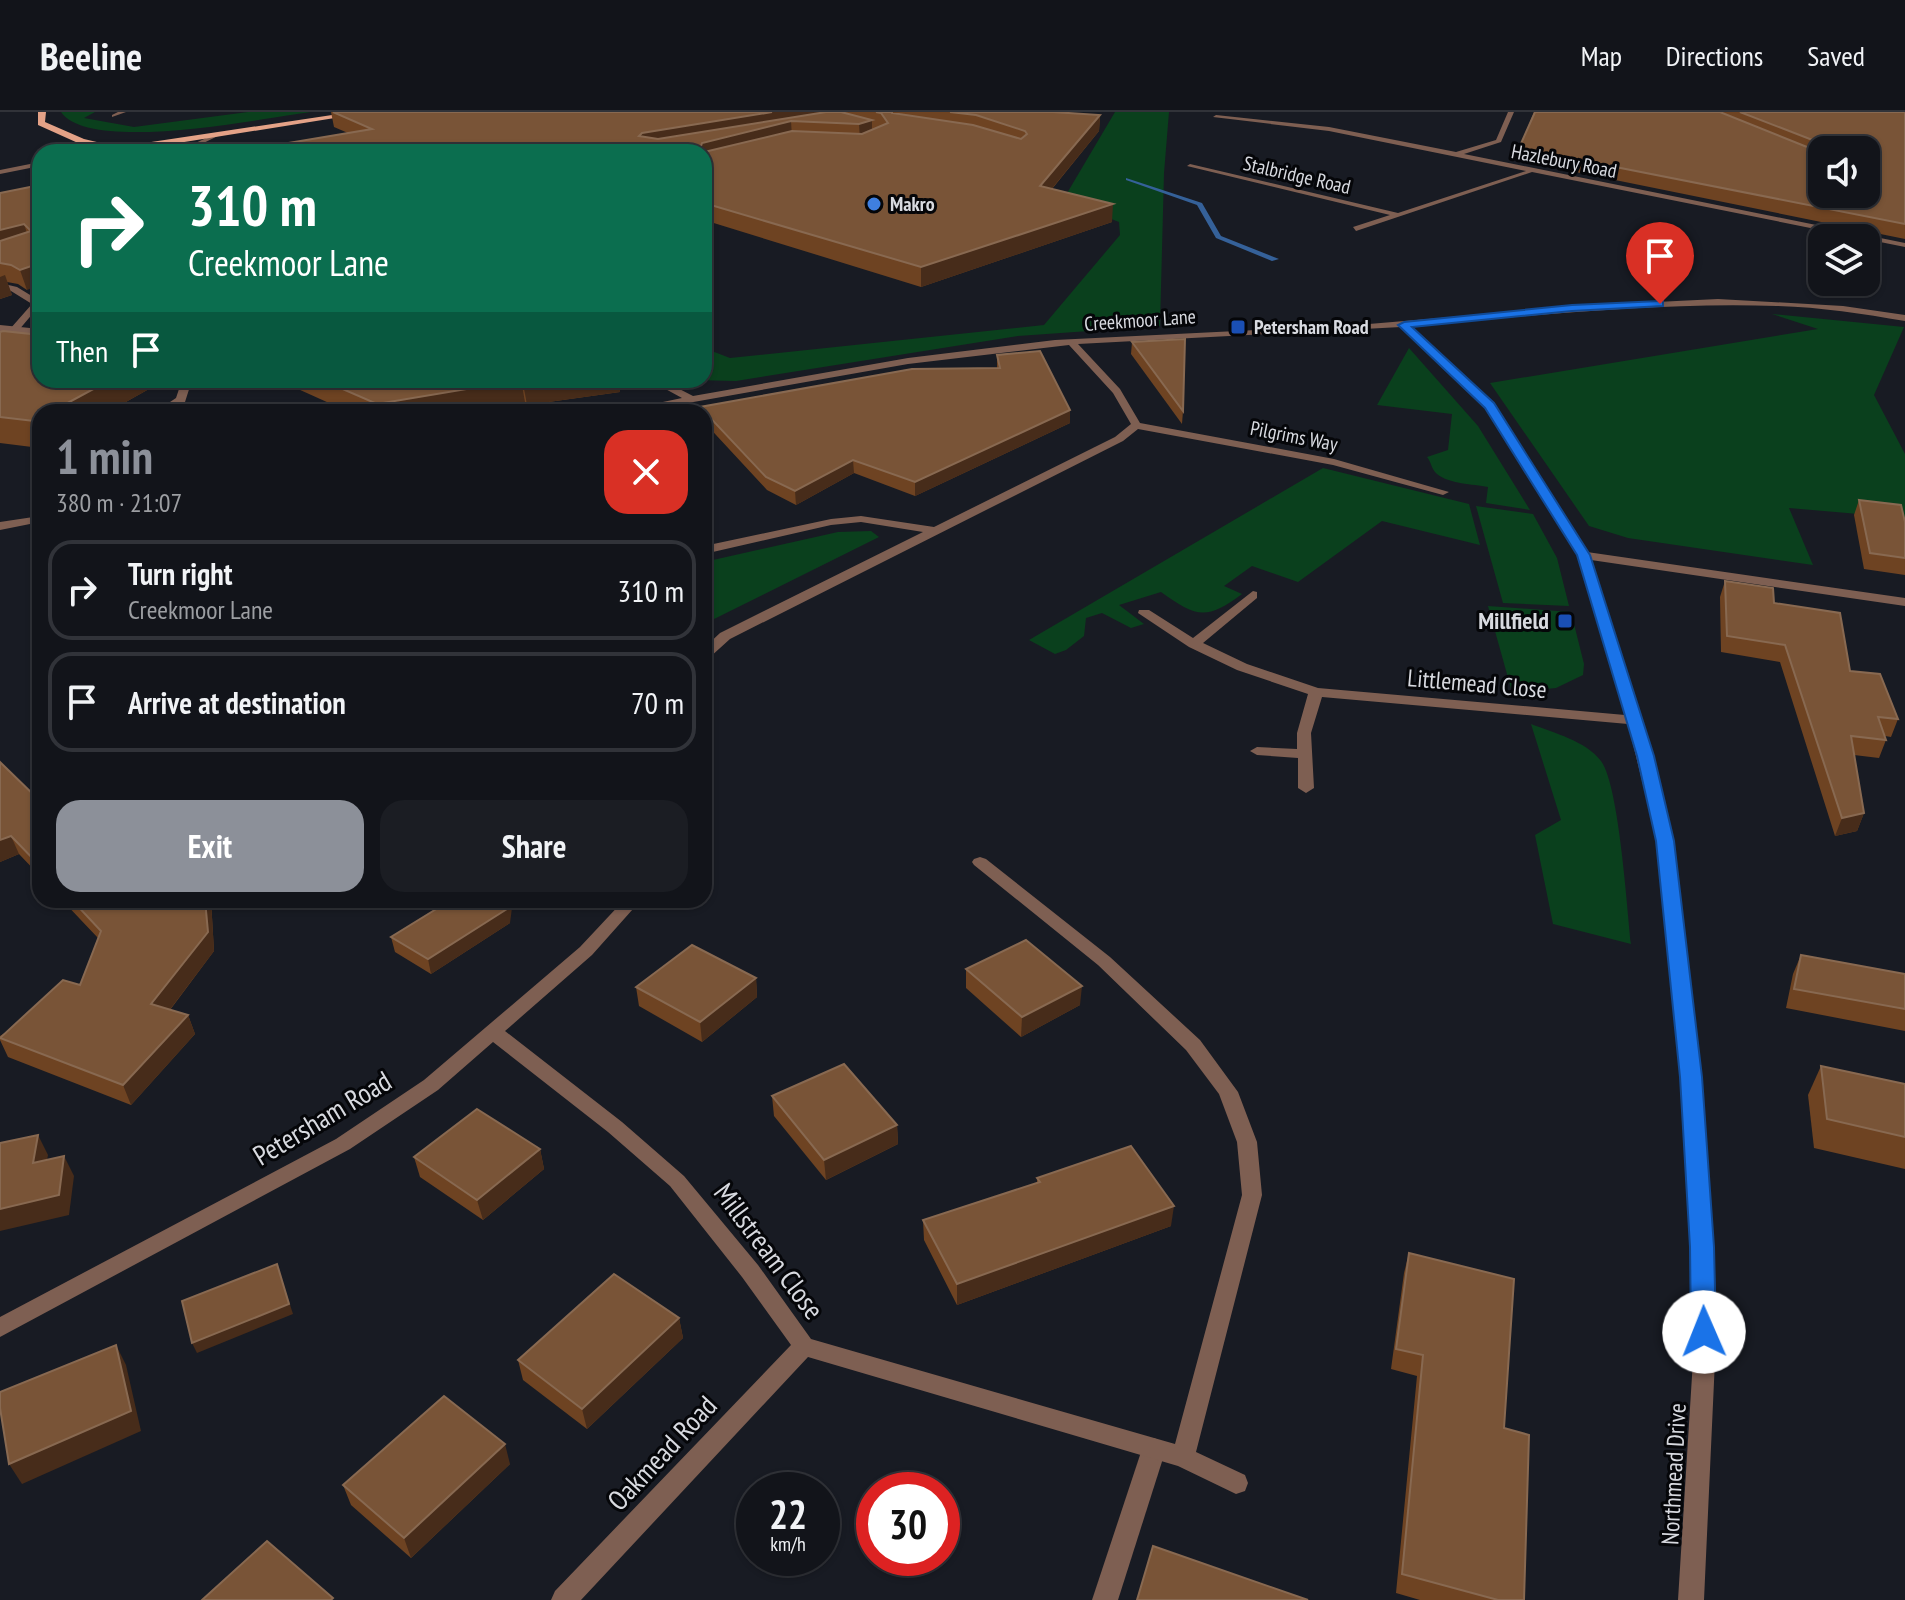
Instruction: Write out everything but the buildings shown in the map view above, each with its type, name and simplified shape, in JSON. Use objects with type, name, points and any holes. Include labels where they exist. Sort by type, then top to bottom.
[{"type":"main road","points":[[42,112],[41,123],[92,144]]},
{"type":"main road","points":[[160,144],[368,112]]},
{"type":"street","points":[[114,116],[123,112]]},
{"type":"street","points":[[1457,155],[1499,141],[1511,112]]},
{"type":"street","name":"Hazlebury Road","points":[[1216,117],[1329,129],[1905,245]]},
{"type":"street","points":[[197,144],[219,134]]},
{"type":"street","points":[[0,172],[32,166]]},
{"type":"street","name":"Stalbridge Road","points":[[1190,166],[1398,215]]},
{"type":"street","name":"Stalbridge Road","points":[[1356,229],[1531,171]]},
{"type":"street","points":[[0,286],[14,289],[32,300]]},
{"type":"street","name":"Creekmoor Lane","points":[[664,404],[990,350],[1071,342],[1404,325],[1572,308],[1689,302],[1835,307],[1905,318]]},
{"type":"street","points":[[15,329],[32,309]]},
{"type":"street","name":"Northmead Drive","points":[[1404,325],[1490,406],[1583,555],[1633,720],[1665,841],[1691,1077],[1701,1231],[1704,1360],[1691,1600]]},
{"type":"street","points":[[0,328],[32,331]]},
{"type":"street","points":[[712,648],[725,636],[1119,439],[1136,425],[1131,411],[1108,381],[1071,342]]},
{"type":"street","points":[[174,404],[181,400],[185,388]]},
{"type":"street","points":[[670,388],[692,399]]},
{"type":"street","points":[[682,388],[692,399]]},
{"type":"street","name":"Pilgrims Way","points":[[1136,425],[1334,462],[1443,492]]},
{"type":"street","points":[[712,548],[831,522],[861,519],[936,531]]},
{"type":"street","points":[[0,526],[32,520]]},
{"type":"street","points":[[1583,555],[1905,602]]},
{"type":"street","points":[[1194,644],[1253,595]]},
{"type":"street","name":"Littlemead Close","points":[[1144,613],[1194,644],[1242,667],[1316,692],[1633,720]]},
{"type":"street","points":[[1306,788],[1304,733],[1316,692]]},
{"type":"street","points":[[1257,751],[1304,754]]},
{"type":"street","points":[[980,862],[1104,961],[1193,1045],[1228,1092],[1247,1142],[1252,1195],[1183,1457]]},
{"type":"street","name":"Petersham Road","points":[[0,1328],[343,1144],[431,1085],[586,951],[626,908]]},
{"type":"street","name":"Millstream Close","points":[[493,1032],[615,1127],[677,1181],[750,1271],[804,1346],[1183,1457],[1236,1483]]},
{"type":"street","name":"Oakmead Road","points":[[564,1600],[804,1346]]},
{"type":"street","points":[[1105,1600],[1154,1449]]},
{"type":"green space","points":[[61,112],[95,112],[84,118],[134,127],[248,112],[311,112],[218,126],[140,132],[106,131],[78,124]]},
{"type":"green space","points":[[1115,112],[1169,112],[1164,173],[1160,326],[1018,336],[736,381],[712,380],[712,351],[730,358],[1044,325],[1120,235],[1119,222],[1063,200]]},
{"type":"green space","points":[[1772,314],[1904,327],[1874,395],[1905,454],[1905,518],[1789,508],[1813,565],[1628,538],[1589,526],[1490,383],[1818,329]]},
{"type":"green space","points":[[1409,348],[1478,426],[1530,510],[1486,503],[1488,487],[1454,482],[1435,472],[1427,457],[1448,450],[1452,414],[1377,405]]},
{"type":"green space","points":[[1323,468],[1469,504],[1480,545],[1382,521],[1298,582],[1252,566],[1224,586],[1242,594],[1219,609],[1193,611],[1161,592],[1119,605],[1144,624],[1131,628],[1102,613],[1086,618],[1084,636],[1066,650],[1055,654],[1029,640]]},
{"type":"green space","points":[[1476,506],[1533,514],[1557,558],[1569,606],[1503,603]]},
{"type":"green space","points":[[871,531],[879,537],[712,620],[712,560],[838,532]]},
{"type":"green space","points":[[1488,606],[1571,612],[1584,664],[1583,675],[1556,688],[1512,692]]},
{"type":"green space","points":[[1531,724],[1587,748],[1601,761],[1607,774],[1617,820],[1631,944],[1553,924],[1535,835],[1561,820]]},
{"type":"waterway","points":[[1128,179],[1200,204],[1218,237],[1275,259]]},
{"type":"place","name":"Makro","points":[[874,204]]},
{"type":"place","name":"Petersham Road","points":[[1238,327]]},
{"type":"place","name":"Millfield","points":[[1565,621]]},
{"type":"route","points":[[1660,304],[1572,308],[1404,325],[1447,362],[1490,406],[1583,555],[1645,756],[1665,841],[1691,1077],[1704,1332]]}]
